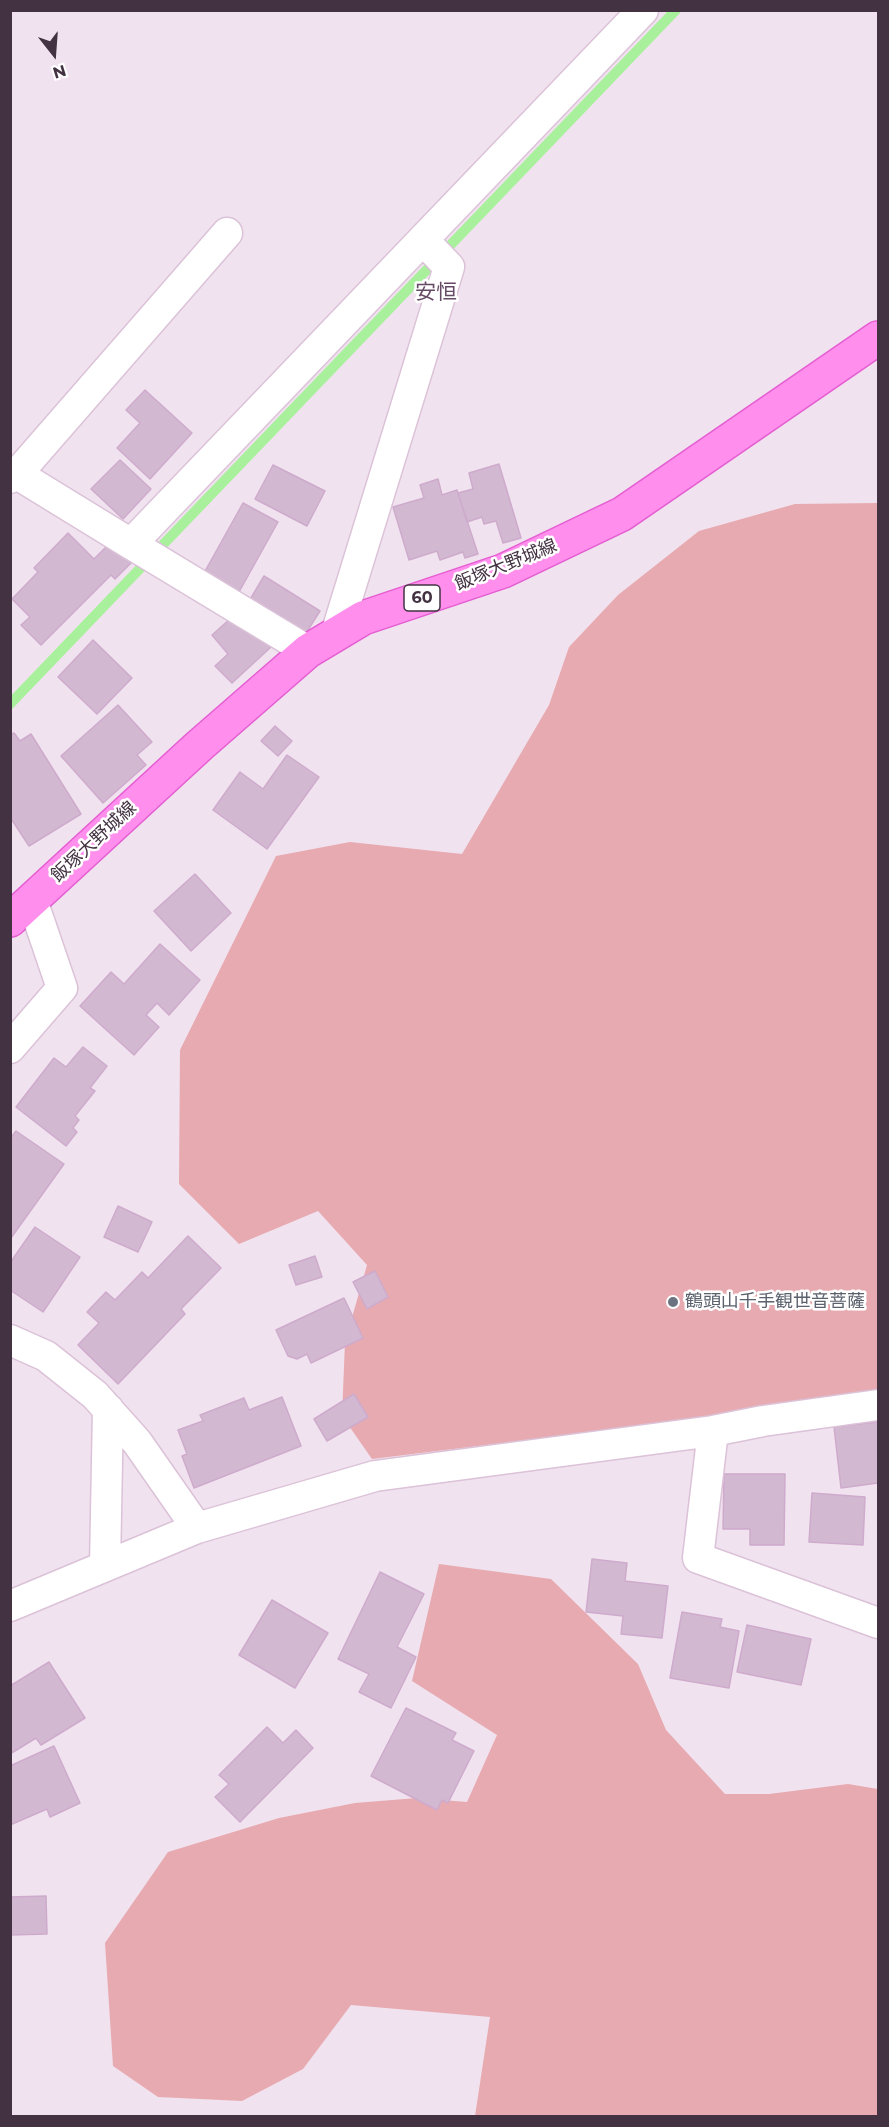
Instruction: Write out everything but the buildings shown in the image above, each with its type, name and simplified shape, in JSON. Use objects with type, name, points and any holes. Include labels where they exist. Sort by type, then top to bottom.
[{"type":"main road","name":"飯塚大野城線","points":[[21,910],[199,746],[308,651],[363,618],[503,571],[622,514],[879,338]]},
{"type":"street","points":[[149,554],[436,253],[643,10]]},
{"type":"street","points":[[227,233],[14,476],[149,554],[308,651]]},
{"type":"street","points":[[336,634],[436,253]]},
{"type":"street","points":[[10,1048],[62,988],[21,910]]},
{"type":"street","points":[[10,1340],[46,1356],[95,1395],[137,1442],[197,1528]]},
{"type":"street","points":[[10,1606],[197,1528],[375,1476],[713,1431],[763,1421],[879,1405]]},
{"type":"street","points":[[105,1566],[108,1409]]},
{"type":"street","points":[[713,1431],[698,1558],[879,1623]]},
{"type":"shaded area","points":[[878,503],[878,1392],[715,1417],[372,1459],[342,1416],[345,1342],[367,1265],[318,1211],[239,1244],[179,1184],[180,1050],[276,856],[350,842],[462,854],[549,705],[569,647],[618,595],[699,531],[795,504]]},
{"type":"shaded area","points":[[439,1564],[551,1579],[638,1664],[666,1730],[725,1794],[769,1794],[848,1784],[878,1789],[878,2116],[475,2116],[490,2017],[351,2005],[303,2069],[242,2101],[158,2097],[113,2066],[105,1943],[168,1852],[279,1818],[355,1803],[417,1798],[467,1802],[497,1735],[412,1681]]},
{"type":"waterway","points":[[10,704],[676,10]]},
{"type":"place","name":"鶴頭山千手観世音菩薩","points":[[673,1302]]},
{"type":"district","name":"安恒","points":[[436,293]]}]
